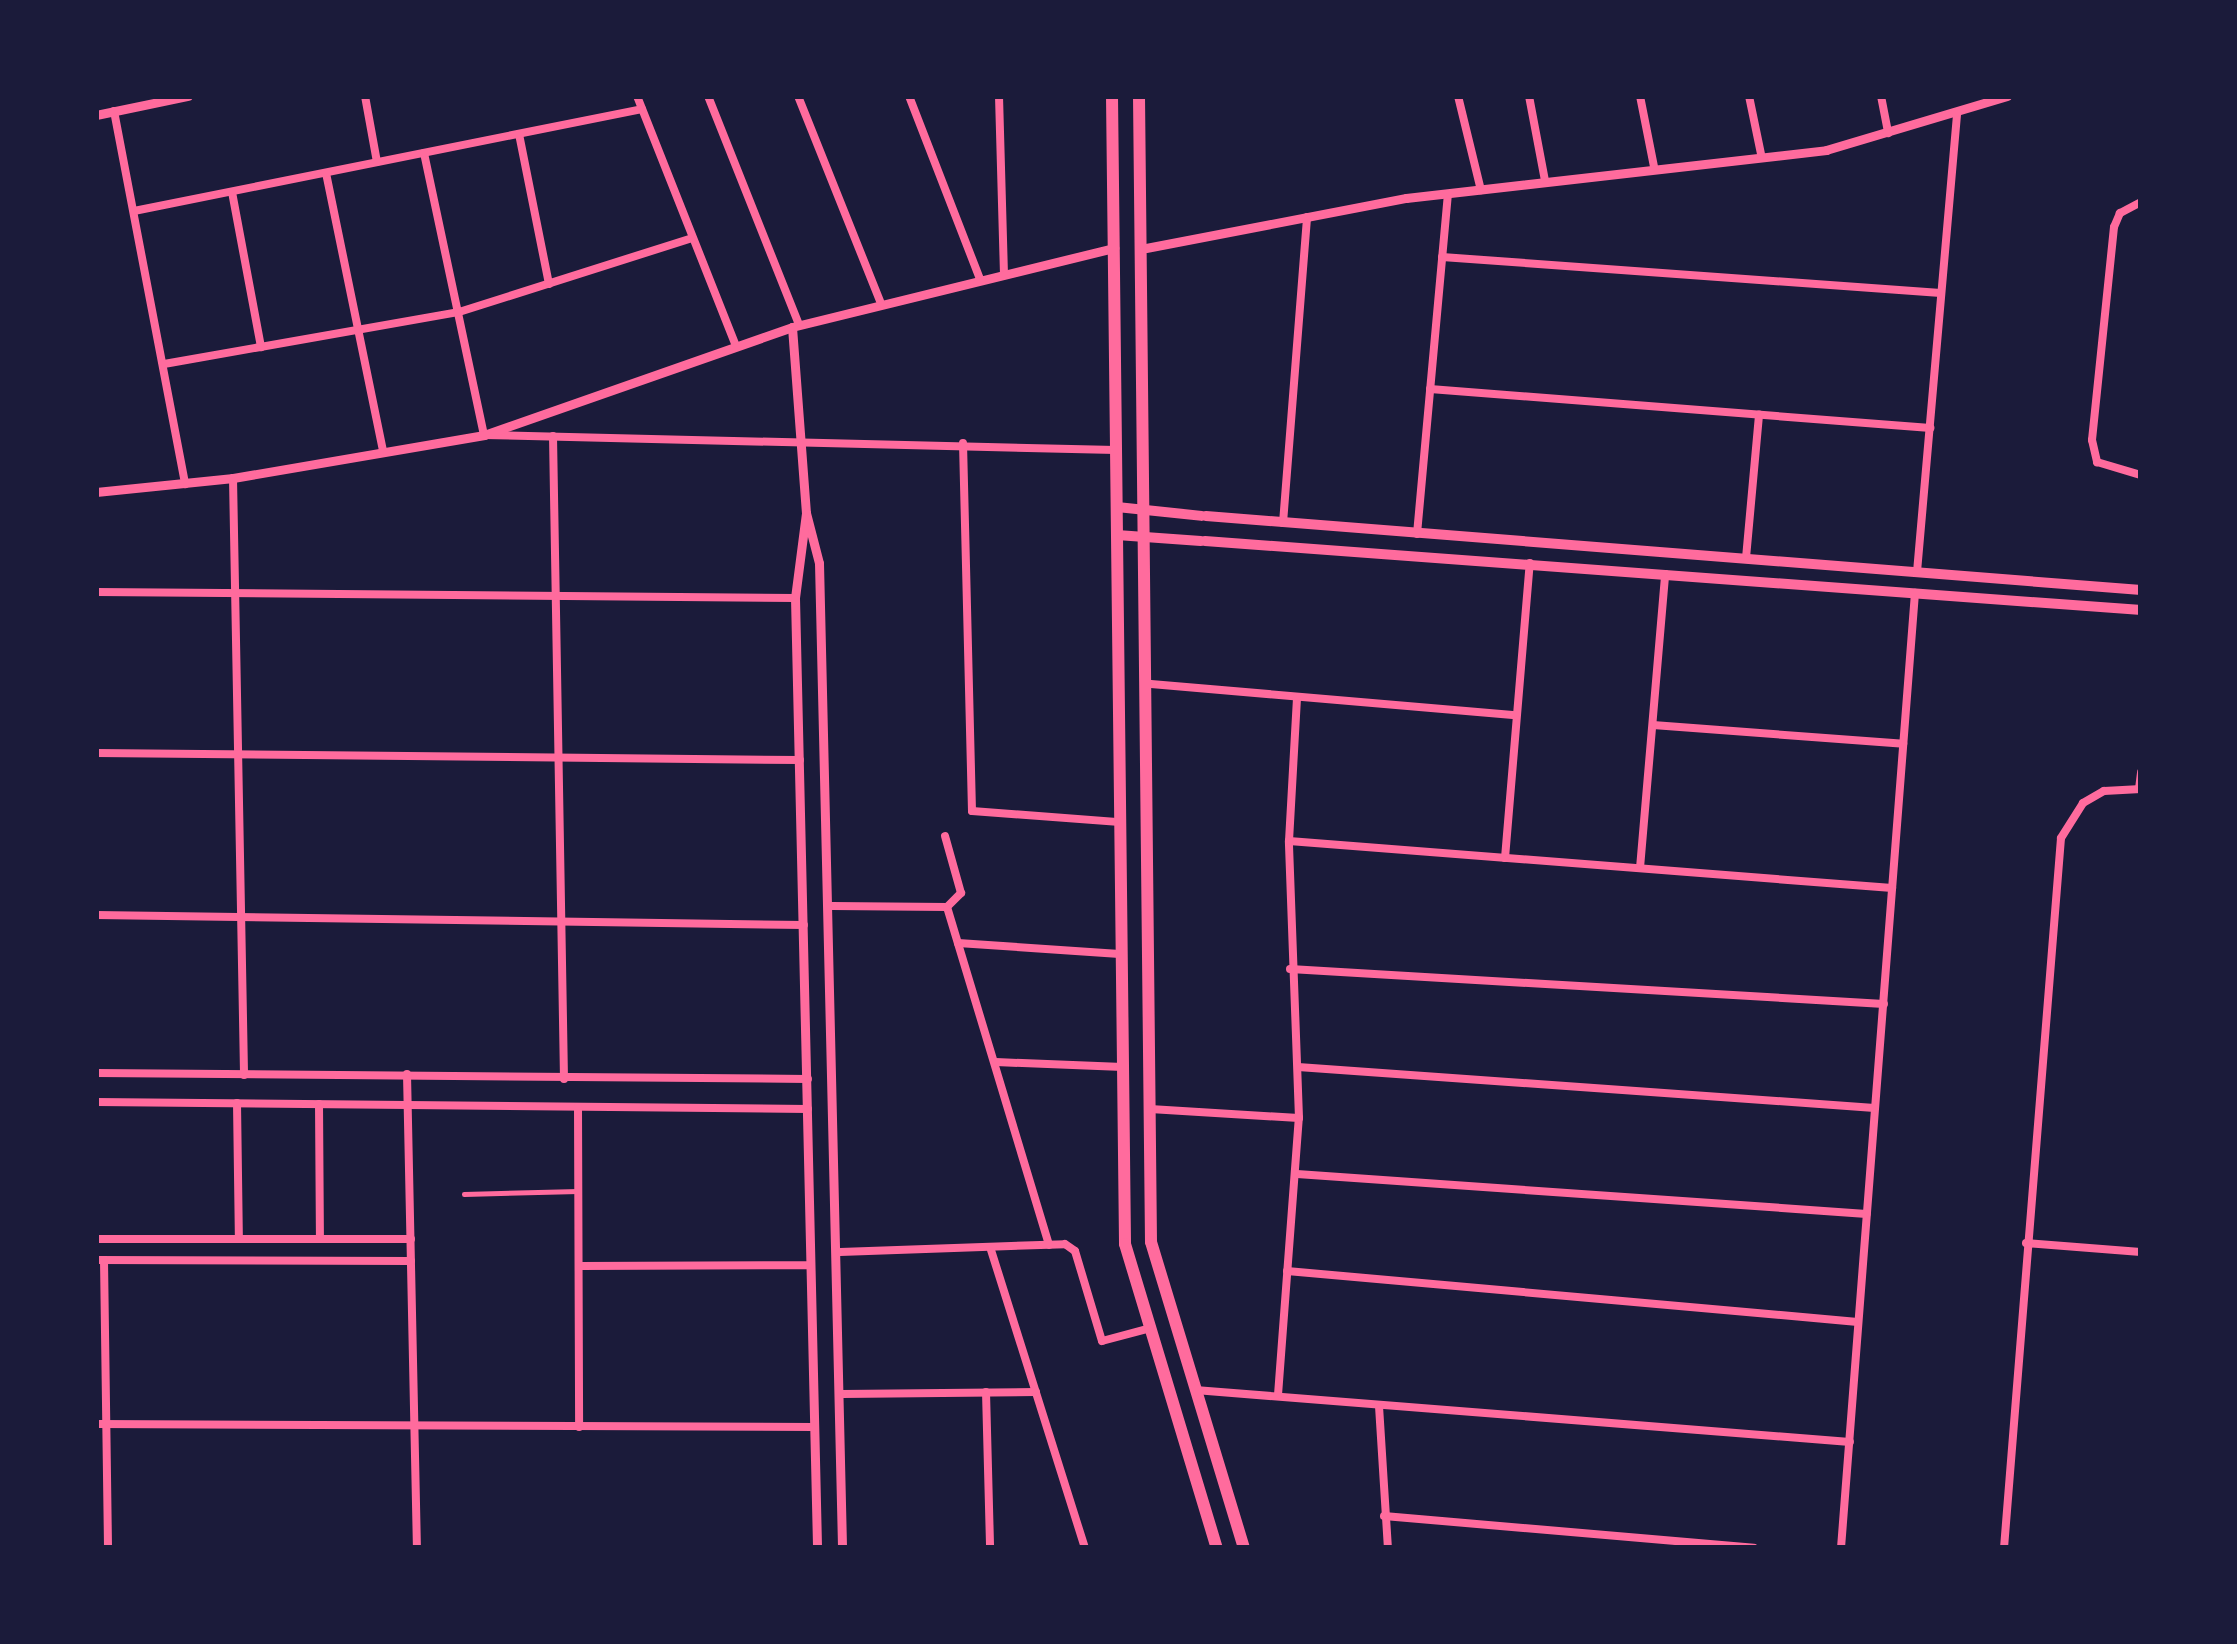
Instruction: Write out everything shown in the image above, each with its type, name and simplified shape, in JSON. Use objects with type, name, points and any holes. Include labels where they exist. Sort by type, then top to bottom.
[{"type":"main road","points":[[1112,96],[1125,1244],[1217,1548]]},
{"type":"main road","points":[[1139,96],[1146,250],[1151,684],[1151,1242],[1244,1548]]},
{"type":"main road","points":[[1117,508],[1416,536],[2141,590]]},
{"type":"main road","points":[[1117,535],[2141,610]]},
{"type":"street","points":[[96,115],[188,96]]},
{"type":"street","points":[[365,96],[377,162]]},
{"type":"street","points":[[637,96],[735,344]]},
{"type":"street","points":[[708,96],[795,326],[806,513],[820,563],[840,1252],[842,1548]]},
{"type":"street","points":[[799,96],[880,303]]},
{"type":"street","points":[[910,96],[980,279]]},
{"type":"street","points":[[999,96],[1004,273]]},
{"type":"street","points":[[1458,96],[1481,190]]},
{"type":"street","points":[[1529,96],[1545,181]]},
{"type":"street","points":[[1640,96],[1654,166]]},
{"type":"street","points":[[1749,96],[1760,154]]},
{"type":"street","points":[[1881,96],[1888,134]]},
{"type":"street","points":[[1146,250],[1448,194],[1654,166],[1826,150],[1957,115],[2002,96]]},
{"type":"street","points":[[134,211],[642,109]]},
{"type":"street","points":[[114,111],[184,484]]},
{"type":"street","points":[[1917,572],[1957,115]]},
{"type":"street","points":[[518,134],[550,284]]},
{"type":"street","points":[[424,153],[484,435]]},
{"type":"street","points":[[326,173],[382,451]]},
{"type":"street","points":[[232,191],[261,346]]},
{"type":"street","points":[[1416,536],[1448,194]]},
{"type":"street","points":[[2141,202],[2120,212],[2114,227],[2092,448],[2102,465],[2141,475]]},
{"type":"street","points":[[1282,525],[1306,219]]},
{"type":"street","points":[[164,364],[459,312],[692,238]]},
{"type":"street","points":[[484,435],[795,326],[1114,248]]},
{"type":"street","points":[[1442,257],[1941,293]]},
{"type":"street","points":[[1430,389],[1930,428]]},
{"type":"street","points":[[1746,560],[1759,415]]},
{"type":"street","points":[[96,491],[233,478],[484,435],[800,438],[1116,450]]},
{"type":"street","points":[[553,436],[564,1078]]},
{"type":"street","points":[[963,443],[972,812],[1118,823]]},
{"type":"street","points":[[233,478],[244,1075]]},
{"type":"street","points":[[806,513],[795,598],[817,1548]]},
{"type":"street","points":[[1505,858],[1530,563]]},
{"type":"street","points":[[1640,868],[1665,574]]},
{"type":"street","points":[[96,592],[795,598]]},
{"type":"street","points":[[1841,1548],[1915,593]]},
{"type":"street","points":[[1151,684],[1516,715]]},
{"type":"street","points":[[1278,1395],[1299,1118],[1289,842],[1297,697]]},
{"type":"street","points":[[798,713],[824,712]]},
{"type":"street","points":[[1653,725],[1904,744]]},
{"type":"street","points":[[96,753],[800,760]]},
{"type":"street","points":[[2004,1548],[2061,838],[2083,802],[2140,789],[2141,772]]},
{"type":"street","points":[[832,906],[947,907],[962,893],[945,836]]},
{"type":"street","points":[[1289,842],[1892,888]]},
{"type":"street","points":[[947,907],[1049,1246]]},
{"type":"street","points":[[96,915],[804,925]]},
{"type":"street","points":[[958,944],[1120,954]]},
{"type":"street","points":[[1290,969],[1884,1004]]},
{"type":"street","points":[[996,1062],[1123,1067]]},
{"type":"street","points":[[1298,1067],[1874,1108]]},
{"type":"street","points":[[96,1073],[808,1079]]},
{"type":"street","points":[[407,1074],[417,1548]]},
{"type":"street","points":[[96,1102],[809,1109]]},
{"type":"street","points":[[237,1103],[239,1239]]},
{"type":"street","points":[[319,1104],[320,1239]]},
{"type":"street","points":[[578,1107],[580,1426]]},
{"type":"street","points":[[1150,1109],[1299,1118]]},
{"type":"street","points":[[1297,1174],[1868,1214]]},
{"type":"street","points":[[96,1239],[411,1239]]},
{"type":"street","points":[[2026,1243],[2141,1252]]},
{"type":"street","points":[[840,1252],[1049,1246],[1075,1251],[1102,1341],[1150,1328]]},
{"type":"street","points":[[991,1250],[1085,1548]]},
{"type":"street","points":[[108,1548],[100,1260],[411,1262]]},
{"type":"street","points":[[580,1266],[812,1265]]},
{"type":"street","points":[[1287,1271],[1858,1322]]},
{"type":"street","points":[[1193,1390],[1850,1442]]},
{"type":"street","points":[[986,1392],[990,1548]]},
{"type":"street","points":[[842,1394],[1036,1392]]},
{"type":"street","points":[[1378,1406],[1388,1548]]},
{"type":"street","points":[[96,1424],[816,1427]]},
{"type":"street","points":[[817,1506],[841,1507]]},
{"type":"street","points":[[1384,1516],[1754,1548]]},
{"type":"lane","points":[[464,1193],[578,1191]]}]
